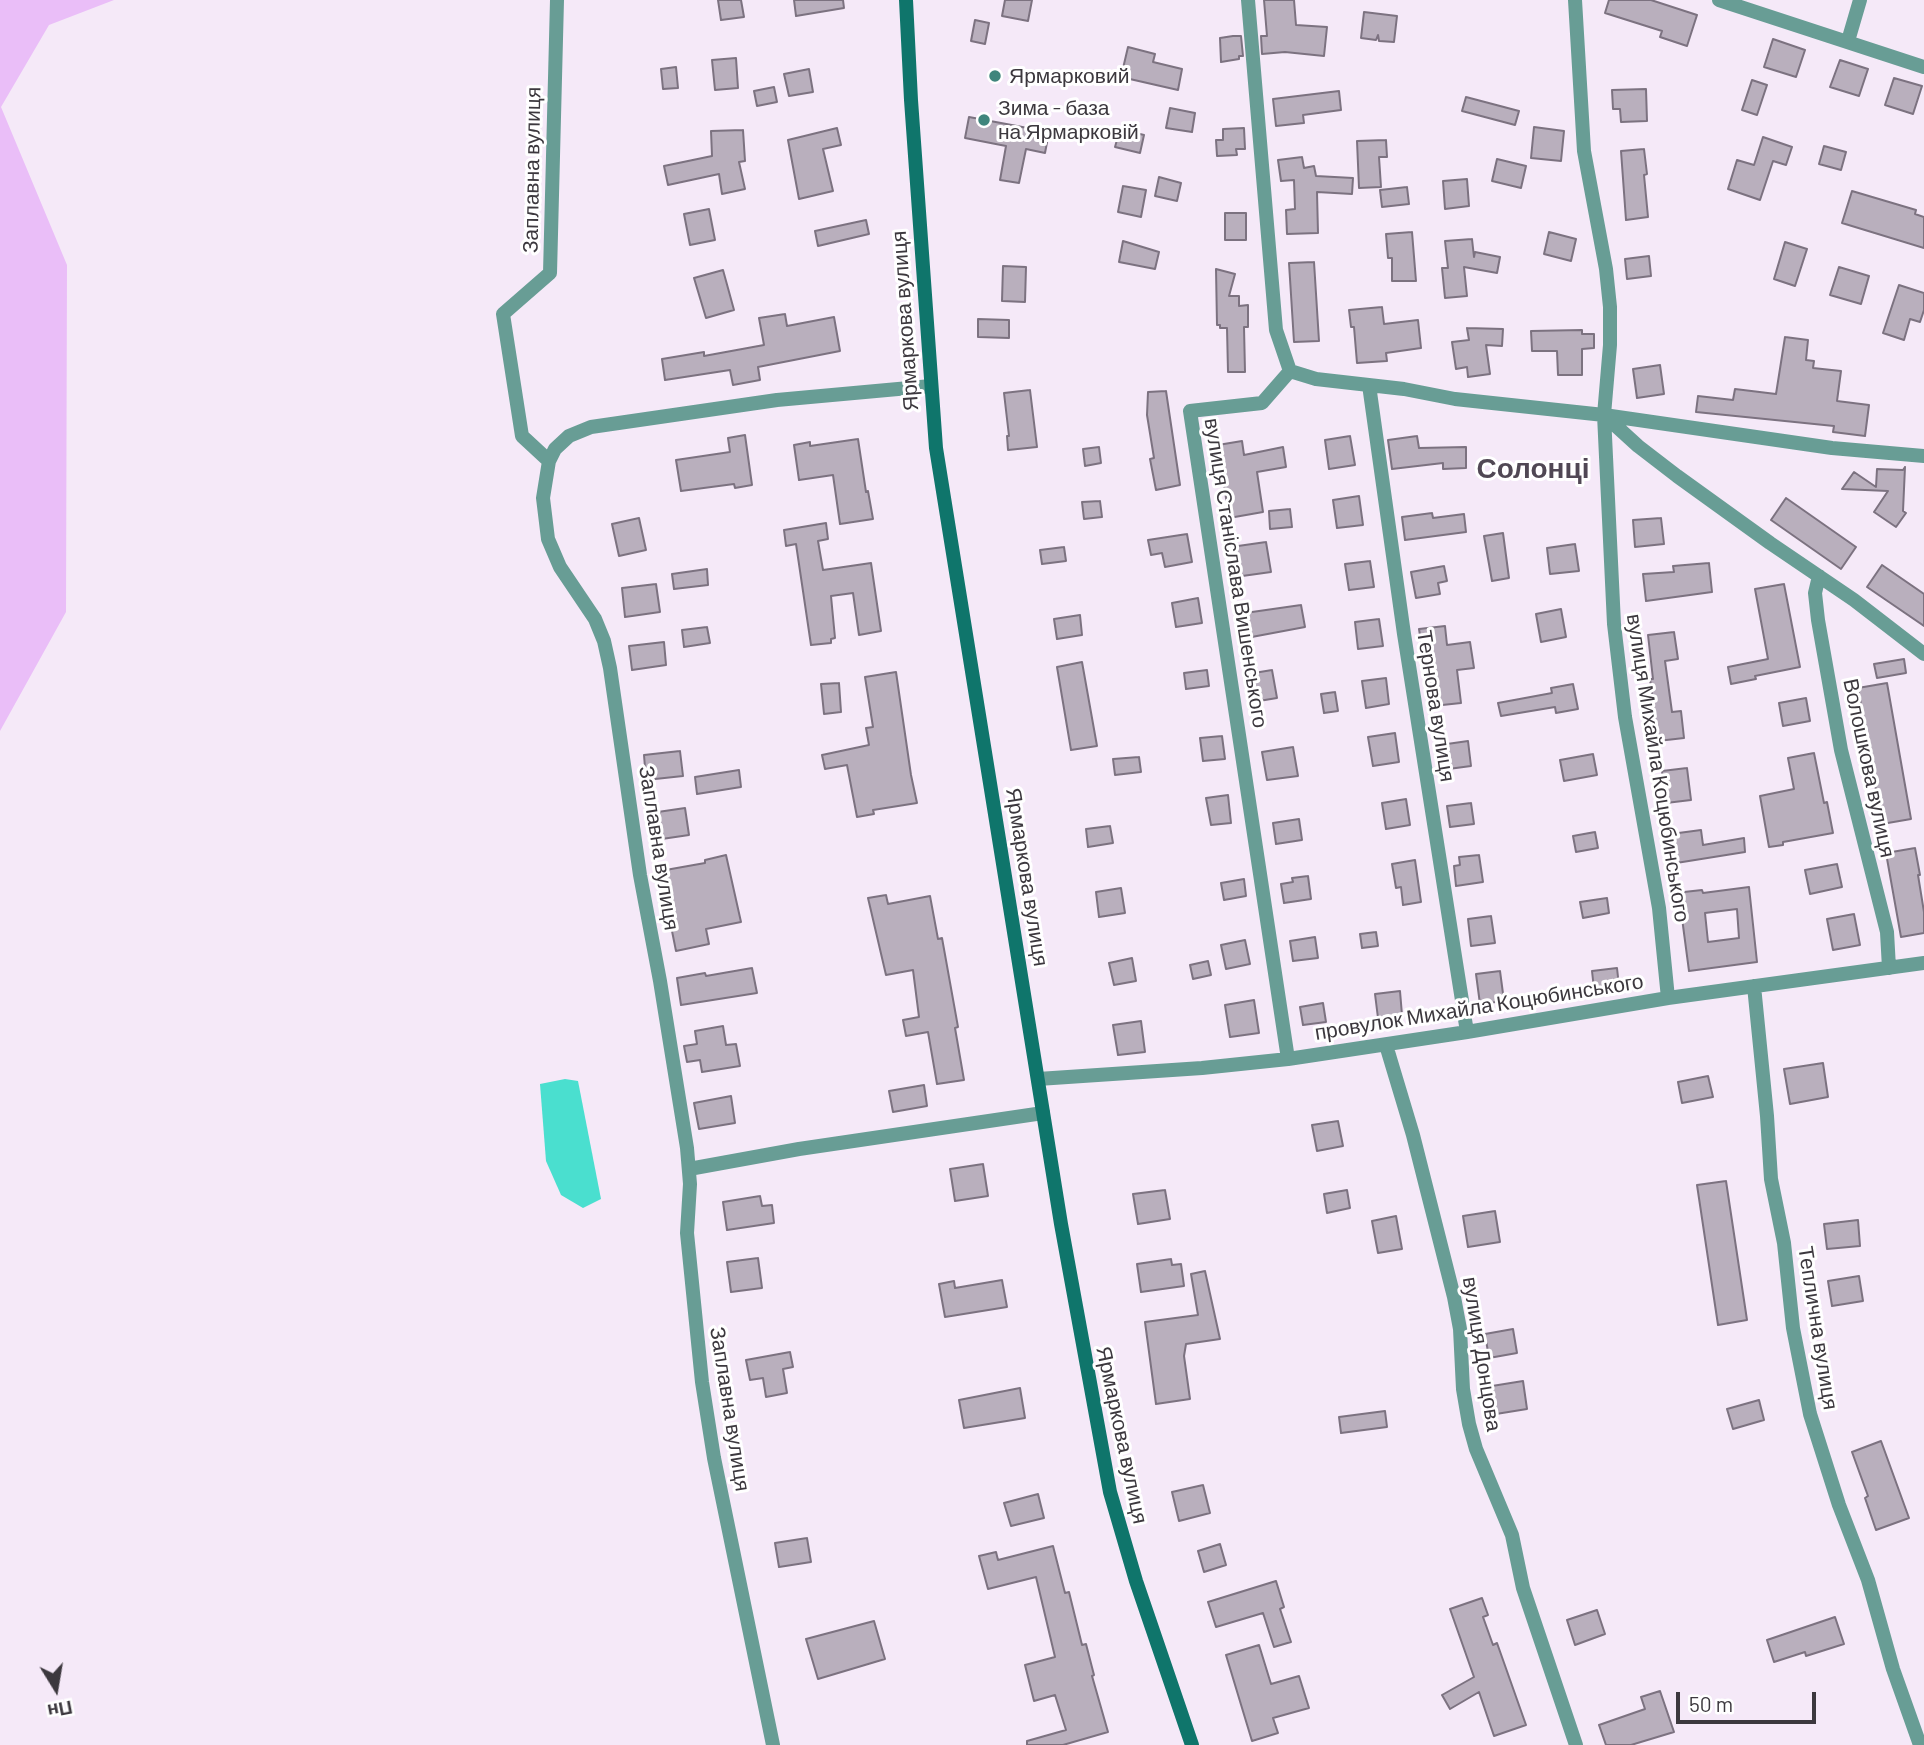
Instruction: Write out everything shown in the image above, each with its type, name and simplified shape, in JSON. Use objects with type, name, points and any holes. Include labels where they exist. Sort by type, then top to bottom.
[{"type":"main road","name":"Ярмаркова вулиця","points":[[906,0],[930,386],[940,475],[1043,1113],[1098,1438],[1110,1492],[1136,1581],[1192,1745]]},
{"type":"street","name":"Заплавна вулиця","points":[[557,0],[550,273],[503,314],[522,436],[549,461],[543,498],[548,539],[560,567],[595,619],[604,640],[610,668],[640,875],[671,1047],[689,1168],[687,1233],[702,1382],[714,1458],[773,1745]]},
{"type":"street","points":[[1248,0],[1276,330],[1290,371],[1316,379],[1404,389],[1455,399],[1604,415],[1832,448],[1924,456]]},
{"type":"street","name":"вулиця Михайла Коцюбинського","points":[[1574,0],[1584,152],[1606,269],[1610,307],[1610,345],[1604,415],[1614,624],[1625,718],[1654,878],[1668,998]]},
{"type":"street","points":[[1719,0],[1924,66]]},
{"type":"street","points":[[1848,41],[1860,0]]},
{"type":"street","name":"вулиця Станіслава Вишенського","points":[[1289,1059],[1190,411],[1262,403],[1290,371]]},
{"type":"street","name":"Тернова вулиця","points":[[1369,385],[1404,634],[1467,1032]]},
{"type":"street","points":[[549,461],[561,442],[578,430],[591,427],[788,399],[930,386]]},
{"type":"street","points":[[1604,415],[1637,446],[1677,476],[1924,654]]},
{"type":"street","name":"Волошкова вулиця","points":[[1819,576],[1815,593],[1818,620],[1841,750],[1887,932],[1889,968]]},
{"type":"street","name":"провулок Михайла Коцюбинського","points":[[1038,1079],[1289,1059],[1668,998],[1924,962]]},
{"type":"street","name":"Теплична вулиця","points":[[1754,986],[1771,1179],[1784,1243],[1793,1328],[1810,1414],[1831,1483],[1868,1580],[1893,1669],[1920,1745]]},
{"type":"street","name":"вулиця Донцова","points":[[1386,1045],[1413,1135],[1454,1297],[1460,1329],[1463,1389],[1469,1424],[1482,1465],[1512,1535],[1523,1588],[1576,1745]]},
{"type":"street","points":[[689,1168],[1043,1113]]},
{"type":"shaded area","points":[[0,0],[114,0],[49,25],[1,107],[67,265],[66,612],[0,731]]},
{"type":"shaded area","points":[[565,1079],[578,1081],[601,1199],[583,1208],[561,1195],[546,1161],[540,1084]]},
{"type":"building","points":[[718,0],[741,0],[744,17],[721,20]]},
{"type":"building","points":[[794,0],[843,0],[844,8],[796,16]]},
{"type":"building","points":[[1005,0],[1032,0],[1028,21],[1002,16]]},
{"type":"building","points":[[1264,0],[1294,0],[1296,25],[1327,27],[1324,56],[1285,52],[1262,54],[1261,36],[1267,36]]},
{"type":"building","points":[[1609,0],[1651,0],[1697,15],[1687,46],[1660,37],[1662,31],[1605,13]]},
{"type":"building","points":[[1364,12],[1397,16],[1394,42],[1379,41],[1378,35],[1376,40],[1361,38]]},
{"type":"building","points":[[975,20],[989,23],[985,44],[971,41]]},
{"type":"building","points":[[1241,36],[1243,56],[1221,62],[1220,38]]},
{"type":"building","points":[[1773,39],[1805,50],[1796,77],[1764,67]]},
{"type":"building","points":[[1128,47],[1155,54],[1153,62],[1182,69],[1178,90],[1121,77]]},
{"type":"building","points":[[736,58],[738,88],[715,90],[712,60]]},
{"type":"building","points":[[1840,60],[1868,69],[1859,96],[1830,87]]},
{"type":"building","points":[[676,67],[678,88],[663,89],[661,69]]},
{"type":"building","points":[[809,69],[813,92],[789,96],[784,74]]},
{"type":"building","points":[[1894,78],[1922,86],[1913,114],[1885,105]]},
{"type":"building","points":[[1752,80],[1767,85],[1757,115],[1742,110]]},
{"type":"building","points":[[774,87],[777,102],[757,106],[754,91]]},
{"type":"building","points":[[1646,89],[1647,121],[1621,122],[1620,109],[1613,109],[1612,90]]},
{"type":"building","points":[[1339,91],[1341,110],[1303,115],[1304,123],[1276,126],[1273,99]]},
{"type":"building","points":[[1466,97],[1519,111],[1515,125],[1462,111]]},
{"type":"building","points":[[1170,108],[1195,113],[1192,132],[1166,128]]},
{"type":"building","points":[[969,117],[1049,132],[1045,153],[1026,149],[1019,183],[1000,180],[1006,146],[965,138]]},
{"type":"building","points":[[1534,127],[1564,131],[1561,161],[1531,158]]},
{"type":"building","points":[[837,128],[841,145],[823,149],[833,191],[799,199],[788,140]]},
{"type":"building","points":[[1244,128],[1245,149],[1236,149],[1237,155],[1217,156],[1216,140],[1223,140],[1223,129]]},
{"type":"building","points":[[1120,129],[1144,135],[1140,153],[1115,147]]},
{"type":"building","points":[[743,130],[745,161],[739,162],[745,189],[722,194],[719,174],[668,185],[664,166],[712,156],[711,131]]},
{"type":"building","points":[[1763,137],[1792,147],[1786,165],[1773,161],[1760,200],[1728,189],[1737,160],[1754,165]]},
{"type":"building","points":[[1386,140],[1387,157],[1379,157],[1381,187],[1359,188],[1357,141]]},
{"type":"building","points":[[1824,146],[1846,152],[1841,170],[1819,164]]},
{"type":"building","points":[[1644,149],[1648,217],[1626,220],[1621,151]]},
{"type":"building","points":[[1302,157],[1304,168],[1314,166],[1316,176],[1353,178],[1352,194],[1317,192],[1318,233],[1287,234],[1286,210],[1295,209],[1294,180],[1281,181],[1278,160]]},
{"type":"building","points":[[1497,159],[1526,166],[1521,188],[1492,181]]},
{"type":"building","points":[[1159,177],[1181,183],[1177,201],[1155,196]]},
{"type":"building","points":[[1467,179],[1469,206],[1445,209],[1443,181]]},
{"type":"building","points":[[1123,186],[1146,190],[1141,217],[1118,212]]},
{"type":"building","points":[[1407,187],[1409,204],[1382,207],[1380,190]]},
{"type":"building","points":[[1852,191],[1916,210],[1915,214],[1924,217],[1924,248],[1842,223]]},
{"type":"building","points":[[709,209],[715,240],[690,245],[684,214]]},
{"type":"building","points":[[1225,213],[1246,213],[1246,240],[1225,240]]},
{"type":"building","points":[[866,220],[869,234],[818,246],[815,231]]},
{"type":"building","points":[[1412,232],[1416,281],[1392,281],[1392,258],[1388,258],[1386,234]]},
{"type":"building","points":[[1549,232],[1576,239],[1571,261],[1544,254]]},
{"type":"building","points":[[1472,239],[1474,257],[1475,252],[1500,257],[1497,273],[1464,267],[1467,296],[1445,298],[1442,268],[1448,268],[1445,241]]},
{"type":"building","points":[[1123,241],[1159,252],[1155,269],[1119,262]]},
{"type":"building","points":[[1785,242],[1807,249],[1795,286],[1774,279]]},
{"type":"building","points":[[1649,256],[1651,276],[1627,279],[1625,259]]},
{"type":"building","points":[[1314,262],[1319,341],[1294,342],[1289,263]]},
{"type":"building","points":[[1003,266],[1026,267],[1025,302],[1002,301]]},
{"type":"building","points":[[1839,267],[1869,276],[1861,304],[1830,295]]},
{"type":"building","points":[[1216,269],[1235,274],[1229,296],[1239,296],[1239,306],[1248,305],[1248,327],[1244,327],[1245,372],[1228,372],[1227,328],[1217,325]]},
{"type":"building","points":[[723,270],[734,310],[706,318],[694,278]]},
{"type":"building","points":[[1899,285],[1924,293],[1924,310],[1920,322],[1910,319],[1904,340],[1883,333]]},
{"type":"building","points":[[1382,307],[1384,324],[1418,320],[1421,348],[1386,353],[1387,361],[1357,363],[1354,327],[1351,327],[1349,310]]},
{"type":"building","points":[[785,314],[787,326],[834,317],[840,351],[758,367],[760,380],[733,385],[730,370],[665,380],[662,359],[704,352],[704,356],[764,345],[759,318]]},
{"type":"building","points":[[978,319],[1009,320],[1009,338],[978,337]]},
{"type":"building","points":[[1467,328],[1503,329],[1502,346],[1486,345],[1490,374],[1468,377],[1467,367],[1456,369],[1452,342],[1469,340]]},
{"type":"building","points":[[1582,330],[1582,334],[1594,334],[1594,348],[1582,349],[1582,375],[1558,375],[1557,351],[1532,351],[1531,331]]},
{"type":"building","points":[[1785,337],[1808,340],[1806,360],[1814,361],[1813,368],[1841,371],[1837,401],[1869,405],[1865,436],[1833,432],[1834,426],[1696,412],[1698,396],[1733,400],[1735,389],[1776,394]]},
{"type":"building","points":[[1660,365],[1664,394],[1637,398],[1633,369]]},
{"type":"building","points":[[1030,390],[1037,447],[1008,450],[1004,393]]},
{"type":"building","points":[[1166,391],[1180,485],[1156,490],[1150,459],[1154,458],[1147,415],[1148,392]]},
{"type":"building","points":[[745,435],[752,485],[735,488],[734,484],[681,491],[676,460],[730,452],[728,438]]},
{"type":"building","points":[[1350,436],[1355,465],[1329,469],[1325,440]]},
{"type":"building","points":[[1417,436],[1419,448],[1466,447],[1466,468],[1443,469],[1443,463],[1392,469],[1388,440]]},
{"type":"building","points":[[858,439],[873,519],[840,524],[833,475],[799,480],[794,445],[810,442],[810,446]]},
{"type":"building","points":[[1242,441],[1244,455],[1283,447],[1286,467],[1257,472],[1263,512],[1229,518],[1218,445]]},
{"type":"building","points":[[1099,447],[1101,463],[1085,466],[1083,449]]},
{"type":"building","points":[[1905,467],[1903,511],[1906,513],[1896,527],[1874,512],[1888,491],[1842,489],[1854,472],[1876,487],[1877,469],[1903,470]]},
{"type":"building","points":[[1359,496],[1363,525],[1337,528],[1333,500]]},
{"type":"building","points":[[1786,498],[1856,547],[1841,569],[1771,520]]},
{"type":"building","points":[[1100,501],[1102,517],[1084,519],[1082,502]]},
{"type":"building","points":[[1290,509],[1292,527],[1270,529],[1269,511]]},
{"type":"building","points":[[1432,513],[1433,518],[1464,514],[1466,532],[1405,540],[1402,517]]},
{"type":"building","points":[[639,518],[646,550],[619,556],[612,524]]},
{"type":"building","points":[[1661,518],[1664,544],[1635,547],[1633,520]]},
{"type":"building","points":[[826,523],[828,539],[818,541],[823,570],[871,563],[881,631],[859,635],[853,593],[831,596],[835,638],[831,639],[831,643],[811,645],[796,544],[786,546],[784,530]]},
{"type":"building","points":[[1503,533],[1509,578],[1492,581],[1484,536]]},
{"type":"building","points":[[1187,534],[1192,562],[1165,567],[1162,553],[1151,555],[1148,540]]},
{"type":"building","points":[[1266,542],[1271,572],[1235,577],[1231,547]]},
{"type":"building","points":[[1575,544],[1579,571],[1550,574],[1547,548]]},
{"type":"building","points":[[1064,547],[1066,561],[1042,564],[1040,550]]},
{"type":"building","points":[[1370,561],[1374,587],[1349,590],[1345,564]]},
{"type":"building","points":[[1709,563],[1712,592],[1646,601],[1643,574],[1674,572],[1673,566]]},
{"type":"building","points":[[1882,565],[1924,594],[1924,626],[1867,587]]},
{"type":"building","points":[[1444,566],[1447,581],[1438,583],[1440,594],[1416,598],[1411,572]]},
{"type":"building","points":[[707,569],[708,585],[674,589],[672,574]]},
{"type":"building","points":[[656,584],[660,612],[625,617],[622,588]]},
{"type":"building","points":[[1784,584],[1800,667],[1731,684],[1728,667],[1768,659],[1755,589]]},
{"type":"building","points":[[1198,598],[1202,623],[1176,627],[1172,603]]},
{"type":"building","points":[[1301,605],[1305,627],[1241,639],[1238,614]]},
{"type":"building","points":[[1561,609],[1566,637],[1541,642],[1536,614]]},
{"type":"building","points":[[1080,615],[1082,635],[1057,639],[1054,619]]},
{"type":"building","points":[[1379,619],[1383,646],[1358,649],[1355,622]]},
{"type":"building","points":[[1445,626],[1447,645],[1470,642],[1474,668],[1457,670],[1461,703],[1433,706],[1427,655],[1423,655],[1419,629]]},
{"type":"building","points":[[707,627],[710,643],[684,647],[682,630]]},
{"type":"building","points":[[1674,632],[1678,659],[1665,661],[1672,712],[1681,711],[1684,738],[1658,741],[1650,679],[1653,679],[1648,635]]},
{"type":"building","points":[[664,642],[666,665],[632,670],[629,646]]},
{"type":"building","points":[[1904,659],[1906,673],[1877,678],[1874,664]]},
{"type":"building","points":[[1082,662],[1097,746],[1071,750],[1057,667]]},
{"type":"building","points":[[1207,670],[1209,686],[1186,689],[1184,673]]},
{"type":"building","points":[[1272,670],[1277,698],[1253,702],[1248,674]]},
{"type":"building","points":[[896,672],[917,803],[873,810],[874,814],[857,817],[847,765],[825,769],[822,755],[869,745],[866,728],[873,727],[865,677]]},
{"type":"building","points":[[1386,678],[1389,704],[1366,708],[1362,681]]},
{"type":"building","points":[[839,683],[841,712],[824,714],[821,684]]},
{"type":"building","points":[[1887,683],[1911,819],[1882,824],[1858,688]]},
{"type":"building","points":[[1573,684],[1578,709],[1556,713],[1555,707],[1501,716],[1498,703],[1552,693],[1551,688]]},
{"type":"building","points":[[1335,692],[1338,711],[1324,713],[1321,694]]},
{"type":"building","points":[[1806,698],[1810,721],[1783,726],[1779,703]]},
{"type":"building","points":[[1395,733],[1399,762],[1373,766],[1368,737]]},
{"type":"building","points":[[1222,736],[1225,759],[1203,761],[1200,738]]},
{"type":"building","points":[[1468,741],[1471,766],[1441,770],[1439,751],[1448,750],[1447,744]]},
{"type":"building","points":[[1293,747],[1298,776],[1267,780],[1262,752]]},
{"type":"building","points":[[680,751],[683,776],[646,780],[644,755]]},
{"type":"building","points":[[1814,753],[1833,833],[1769,847],[1760,796],[1794,789],[1788,758]]},
{"type":"building","points":[[1593,754],[1597,775],[1564,781],[1560,760]]},
{"type":"building","points":[[1139,757],[1141,772],[1115,775],[1113,759]]},
{"type":"building","points":[[1687,768],[1691,800],[1666,803],[1662,771]]},
{"type":"building","points":[[739,770],[741,787],[697,794],[695,777]]},
{"type":"building","points":[[1228,795],[1231,823],[1211,825],[1206,798]]},
{"type":"building","points":[[1406,799],[1410,825],[1386,829],[1382,803]]},
{"type":"building","points":[[1471,803],[1474,824],[1450,827],[1447,806]]},
{"type":"building","points":[[685,808],[689,835],[655,840],[651,813]]},
{"type":"building","points":[[1299,819],[1302,840],[1276,844],[1273,823]]},
{"type":"building","points":[[1110,826],[1113,843],[1088,847],[1086,829]]},
{"type":"building","points":[[1701,830],[1703,845],[1744,838],[1745,852],[1670,864],[1668,852],[1673,851],[1671,834]]},
{"type":"building","points":[[1595,832],[1598,848],[1576,852],[1573,836]]},
{"type":"building","points":[[1915,848],[1924,912],[1924,933],[1901,937],[1886,853]]},
{"type":"building","points":[[726,855],[741,922],[706,929],[709,944],[676,951],[660,871],[705,863],[705,860]]},
{"type":"building","points":[[1479,855],[1483,882],[1456,886],[1454,866],[1460,865],[1459,857]]},
{"type":"building","points":[[1415,860],[1421,902],[1403,905],[1401,887],[1396,888],[1392,864]]},
{"type":"building","points":[[1837,864],[1842,887],[1810,894],[1805,870]]},
{"type":"building","points":[[1308,876],[1311,899],[1284,903],[1281,884],[1293,882],[1292,878]]},
{"type":"building","points":[[1244,879],[1246,896],[1224,900],[1221,883]]},
{"type":"building","points":[[1749,887],[1757,962],[1689,971],[1682,918],[1678,919],[1675,893],[1702,890],[1703,893]],"holes":[[[1737,909],[1739,938],[1708,942],[1705,913]]]},
{"type":"building","points":[[1121,888],[1125,913],[1099,917],[1096,892]]},
{"type":"building","points":[[886,895],[888,904],[930,896],[938,939],[942,938],[958,1027],[955,1028],[964,1080],[937,1084],[928,1032],[906,1036],[903,1020],[919,1017],[913,970],[886,975],[868,898]]},
{"type":"building","points":[[1607,898],[1609,913],[1583,918],[1580,902]]},
{"type":"building","points":[[1854,914],[1860,945],[1833,950],[1827,919]]},
{"type":"building","points":[[1491,916],[1495,943],[1471,946],[1468,919]]},
{"type":"building","points":[[1376,932],[1378,946],[1362,948],[1360,934]]},
{"type":"building","points":[[1315,937],[1318,958],[1293,961],[1290,941]]},
{"type":"building","points":[[1245,940],[1250,964],[1226,969],[1221,945]]},
{"type":"building","points":[[1132,958],[1136,981],[1114,985],[1109,963]]},
{"type":"building","points":[[1208,961],[1211,975],[1193,979],[1190,965]]},
{"type":"building","points":[[752,968],[757,993],[681,1005],[677,978]]},
{"type":"building","points":[[1617,968],[1619,986],[1594,989],[1592,971]]},
{"type":"building","points":[[1500,971],[1504,1001],[1480,1004],[1476,974]]},
{"type":"building","points":[[1400,991],[1402,1015],[1378,1018],[1375,994]]},
{"type":"building","points":[[1254,1000],[1259,1033],[1230,1037],[1225,1005]]},
{"type":"building","points":[[1323,1003],[1326,1022],[1303,1025],[1300,1007]]},
{"type":"building","points":[[1141,1021],[1145,1052],[1118,1055],[1113,1025]]},
{"type":"building","points":[[723,1026],[726,1045],[736,1044],[740,1066],[702,1072],[700,1060],[687,1062],[684,1046],[697,1044],[695,1031]]},
{"type":"building","points":[[1823,1063],[1828,1097],[1790,1104],[1784,1069]]},
{"type":"building","points":[[1708,1076],[1713,1097],[1682,1103],[1678,1082]]},
{"type":"building","points":[[924,1085],[927,1106],[893,1112],[889,1091]]},
{"type":"building","points":[[731,1096],[735,1123],[699,1129],[694,1103]]},
{"type":"building","points":[[1338,1121],[1343,1146],[1317,1151],[1312,1125]]},
{"type":"building","points":[[983,1164],[988,1196],[955,1201],[950,1169]]},
{"type":"building","points":[[1726,1181],[1747,1320],[1718,1325],[1697,1185]]},
{"type":"building","points":[[1165,1190],[1170,1219],[1138,1224],[1133,1194]]},
{"type":"building","points":[[1347,1190],[1350,1208],[1327,1213],[1324,1194]]},
{"type":"building","points":[[760,1196],[762,1206],[772,1205],[774,1223],[727,1230],[723,1202]]},
{"type":"building","points":[[1495,1211],[1500,1242],[1468,1247],[1463,1216]]},
{"type":"building","points":[[1396,1216],[1402,1249],[1378,1253],[1372,1221]]},
{"type":"building","points":[[1858,1220],[1860,1246],[1827,1249],[1824,1224]]},
{"type":"building","points":[[758,1258],[762,1288],[731,1292],[727,1262]]},
{"type":"building","points":[[1171,1259],[1172,1265],[1181,1264],[1184,1286],[1141,1292],[1137,1264]]},
{"type":"building","points":[[1205,1271],[1220,1339],[1186,1344],[1184,1356],[1190,1399],[1156,1404],[1145,1322],[1198,1315],[1191,1274]]},
{"type":"building","points":[[1859,1276],[1863,1301],[1832,1306],[1828,1281]]},
{"type":"building","points":[[1002,1280],[1007,1307],[945,1317],[939,1284],[954,1281],[955,1288]]},
{"type":"building","points":[[1513,1329],[1517,1353],[1489,1358],[1485,1334]]},
{"type":"building","points":[[790,1352],[793,1367],[783,1369],[787,1393],[766,1397],[763,1378],[750,1380],[746,1360]]},
{"type":"building","points":[[1523,1381],[1527,1409],[1496,1414],[1492,1386]]},
{"type":"building","points":[[1020,1388],[1025,1418],[964,1428],[959,1400]]},
{"type":"building","points":[[1759,1400],[1764,1420],[1733,1429],[1727,1409]]},
{"type":"building","points":[[1385,1411],[1387,1427],[1341,1433],[1339,1417]]},
{"type":"building","points":[[1881,1441],[1909,1518],[1876,1530],[1865,1498],[1868,1496],[1852,1452]]},
{"type":"building","points":[[1203,1485],[1210,1513],[1179,1521],[1172,1492]]},
{"type":"building","points":[[1038,1494],[1044,1518],[1011,1526],[1004,1503]]},
{"type":"building","points":[[807,1538],[811,1562],[779,1567],[775,1543]]},
{"type":"building","points":[[1220,1544],[1226,1565],[1204,1572],[1198,1551]]},
{"type":"building","points":[[1053,1546],[1065,1593],[1069,1592],[1082,1645],[1086,1644],[1108,1732],[1063,1745],[1027,1745],[1027,1741],[1066,1730],[1055,1695],[1034,1701],[1025,1665],[1055,1657],[1036,1577],[988,1589],[979,1556],[996,1552],[998,1560]]},
{"type":"building","points":[[1276,1581],[1284,1607],[1280,1609],[1291,1642],[1274,1647],[1263,1613],[1216,1627],[1208,1602]]},
{"type":"building","points":[[1482,1598],[1488,1615],[1483,1617],[1493,1645],[1497,1643],[1526,1725],[1494,1736],[1479,1692],[1450,1709],[1442,1695],[1474,1677],[1450,1609]]},
{"type":"building","points":[[1597,1610],[1605,1634],[1575,1645],[1567,1620]]},
{"type":"building","points":[[1835,1617],[1844,1644],[1806,1656],[1805,1652],[1774,1662],[1767,1640]]},
{"type":"building","points":[[874,1621],[885,1659],[818,1679],[806,1639]]},
{"type":"building","points":[[1259,1645],[1271,1684],[1299,1676],[1309,1708],[1273,1718],[1278,1733],[1252,1741],[1226,1655]]},
{"type":"building","points":[[1660,1691],[1674,1732],[1631,1745],[1606,1745],[1599,1725],[1645,1709],[1641,1697]]},
{"type":"place","name":"Ярмарковий","points":[[995,76]]},
{"type":"place","name":"Зима - база на Ярмарковій","points":[[984,120]]},
{"type":"district","name":"Солонці","points":[[1533,469]]}]
